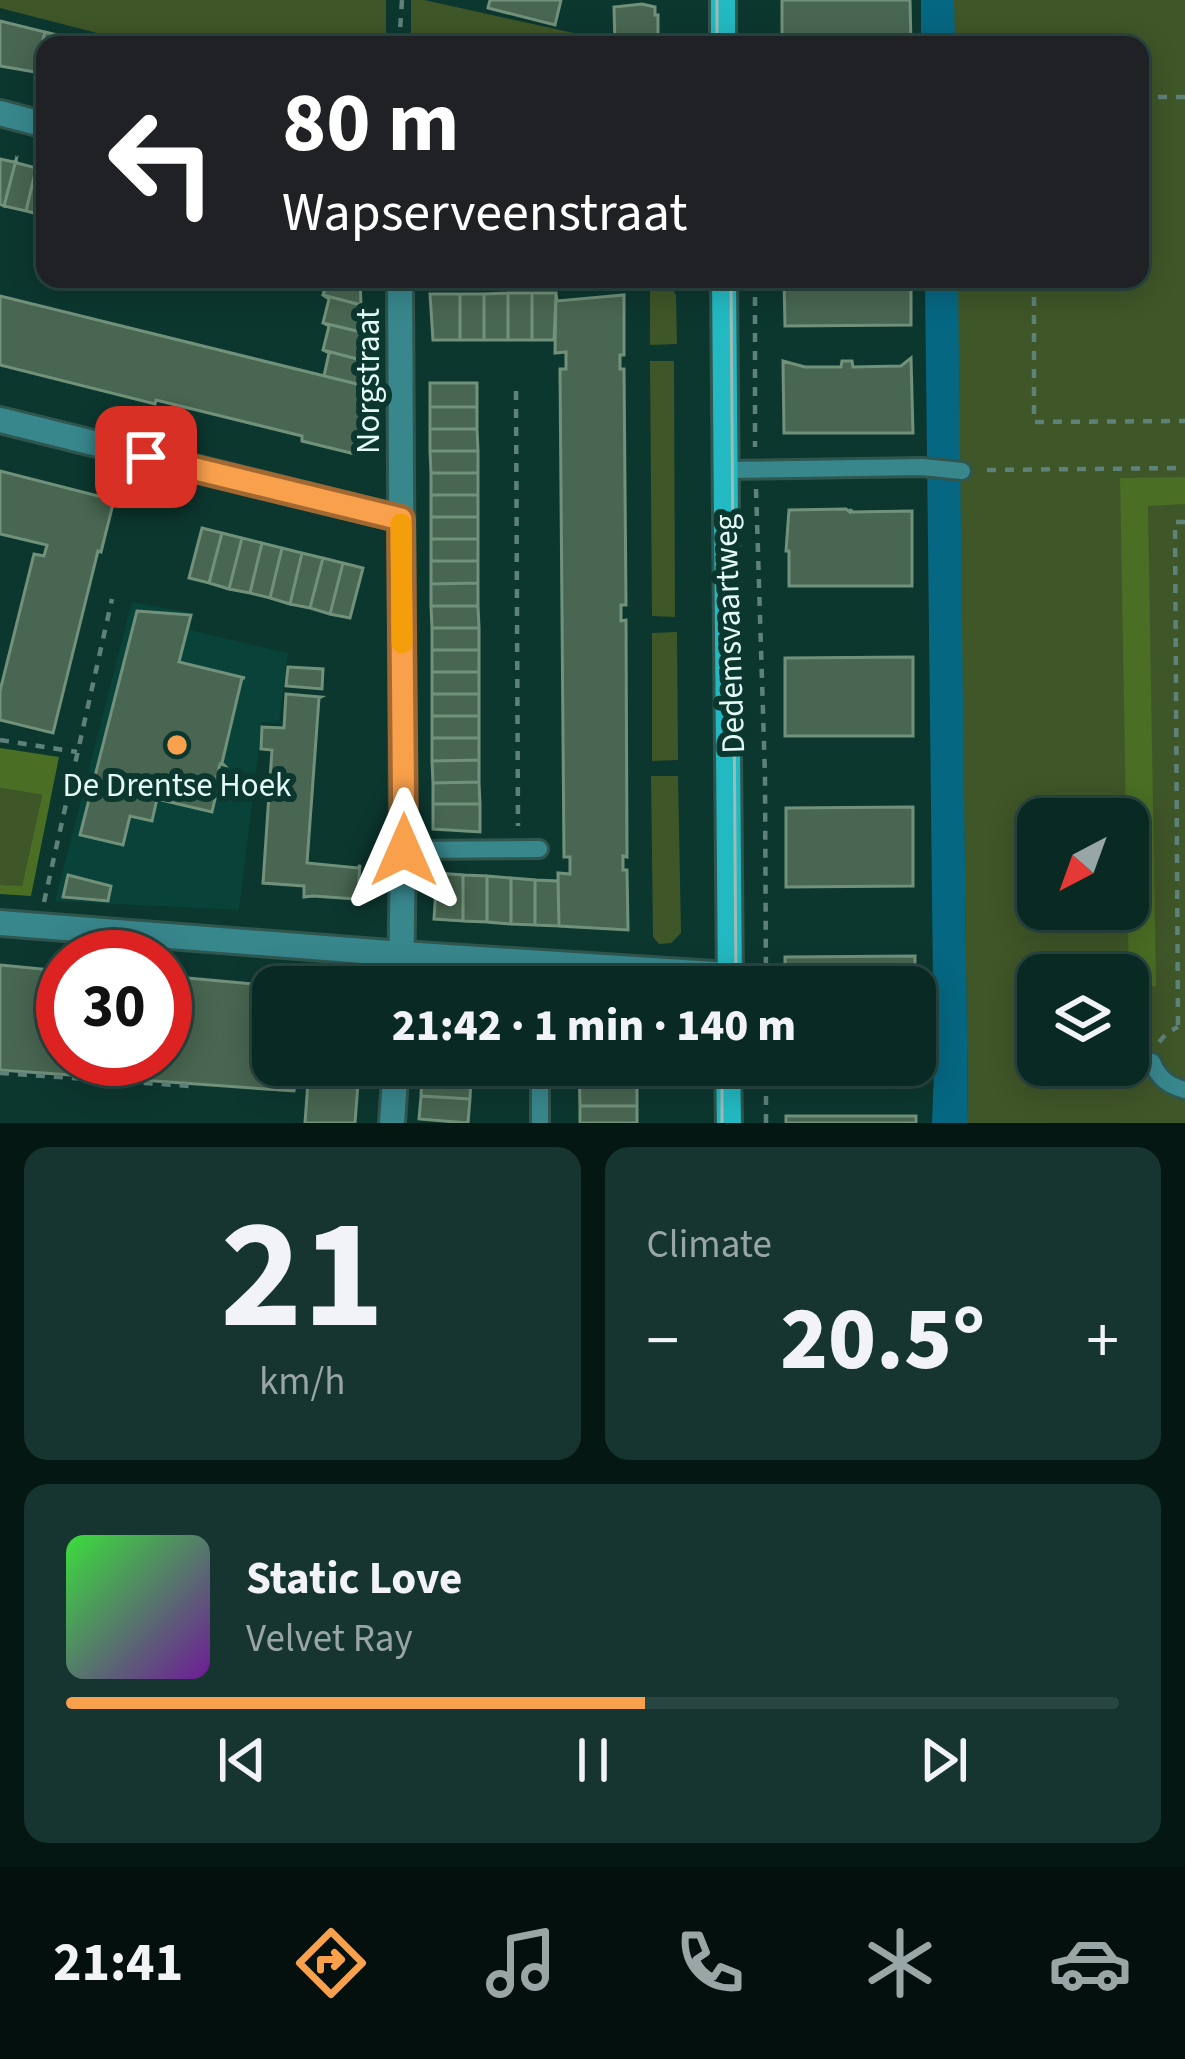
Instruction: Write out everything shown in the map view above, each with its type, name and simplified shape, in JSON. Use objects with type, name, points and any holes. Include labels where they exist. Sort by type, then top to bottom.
[{"type":"street","points":[[723,0],[723,36]]},
{"type":"street","points":[[0,113],[36,122]]},
{"type":"street","name":"Norgstraat","points":[[400,288],[402,966]]},
{"type":"street","name":"Dedemsvaartweg","points":[[724,288],[730,966]]},
{"type":"street","points":[[0,420],[401,519]]},
{"type":"street","points":[[0,922],[548,966]]},
{"type":"street","points":[[392,1123],[395,1086]]},
{"type":"street","points":[[728,1086],[729,1123]]},
{"type":"lane","points":[[725,470],[922,467],[962,471]]},
{"type":"lane","points":[[404,850],[539,849]]},
{"type":"lane","points":[[1149,1062],[1170,1086],[1185,1090]]},
{"type":"lane","points":[[540,1123],[541,1086]]},
{"type":"path","points":[[400,36],[402,0]]},
{"type":"path","points":[[1149,97],[1185,97]]},
{"type":"path","name":"Dedemsvaartweg","points":[[755,288],[766,966]]},
{"type":"path","points":[[1034,288],[1034,422],[1185,421]]},
{"type":"path","points":[[516,392],[518,849]]},
{"type":"path","points":[[962,471],[1185,468]]},
{"type":"path","points":[[1185,522],[1175,522],[1178,1027],[1185,1027]]},
{"type":"path","points":[[39,925],[112,599]]},
{"type":"path","points":[[0,740],[77,752]]},
{"type":"path","points":[[0,1073],[36,1075]]},
{"type":"path","points":[[766,1086],[766,1123]]},
{"type":"shaded area","points":[[0,0],[386,0],[386,36],[109,36],[0,8]]},
{"type":"shaded area","points":[[411,0],[424,0],[587,36],[411,36]]},
{"type":"shaded area","points":[[953,0],[1185,0],[1185,1123],[968,1123],[957,288],[1149,288],[1149,36],[954,36]]},
{"type":"shaded area","points":[[650,288],[672,288],[677,344],[650,345]]},
{"type":"shaded area","points":[[650,361],[674,361],[675,617],[652,616]]},
{"type":"shaded area","name":"De Drentse Hoek","points":[[132,602],[192,613],[190,630],[288,653],[279,723],[262,722],[239,910],[55,901]]},
{"type":"shaded area","points":[[677,632],[678,760],[652,761],[652,633]]},
{"type":"shaded area","points":[[651,776],[678,776],[681,933],[671,943],[659,944],[653,937]]},
{"type":"shaded area","points":[[0,788],[42,795],[22,887],[0,885]]},
{"type":"green space","points":[[1185,477],[1185,504],[1148,506],[1156,986],[1149,987],[1149,954],[1128,954],[1128,930],[1149,930],[1149,798],[1126,798],[1120,478]]},
{"type":"green space","points":[[0,748],[59,757],[31,896],[0,894],[0,885],[22,886],[42,795],[0,788]]},
{"type":"water","points":[[921,0],[954,0],[955,36],[921,36]]},
{"type":"water","points":[[925,288],[958,288],[968,1123],[932,1123],[936,966]]},
{"type":"building","points":[[490,0],[561,0],[555,25],[488,8]]},
{"type":"building","points":[[782,0],[910,0],[911,36],[782,36]]},
{"type":"building","points":[[614,7],[655,7],[658,36],[615,36]]},
{"type":"building","points":[[0,21],[45,32],[36,36],[35,72],[0,66]]},
{"type":"building","points":[[0,159],[16,160],[4,206],[0,204]]},
{"type":"building","points":[[16,160],[36,168],[26,211],[4,206]]},
{"type":"building","points":[[36,169],[36,214],[26,211]]},
{"type":"building","points":[[325,288],[360,288],[361,305],[323,295]]},
{"type":"building","points":[[784,288],[911,288],[911,325],[785,326]]},
{"type":"building","points":[[508,293],[508,340],[484,340],[484,294]]},
{"type":"building","points":[[508,293],[532,293],[532,340],[508,340]]},
{"type":"building","points":[[532,293],[556,293],[554,340],[532,340]]},
{"type":"building","points":[[556,293],[557,301],[624,295],[620,369],[624,369],[626,605],[621,605],[621,621],[626,620],[627,857],[623,856],[623,870],[627,870],[628,930],[559,926],[558,873],[570,874],[570,857],[564,857],[560,369],[566,369],[566,352],[555,353]]},
{"type":"building","points":[[430,294],[460,294],[460,340],[433,340]]},
{"type":"building","points":[[460,294],[484,294],[484,340],[460,340]]},
{"type":"building","points":[[323,295],[361,305],[361,332],[323,323],[329,299]]},
{"type":"building","points":[[0,296],[361,385],[359,455],[302,441],[302,436],[0,365]]},
{"type":"building","points":[[323,323],[361,332],[361,360],[323,350],[329,326]]},
{"type":"building","points":[[323,350],[361,360],[361,385],[324,376],[329,353]]},
{"type":"building","points":[[911,358],[913,433],[784,433],[783,361],[805,367],[841,367],[842,361],[852,361],[853,367],[901,366]]},
{"type":"building","points":[[430,383],[477,383],[477,407],[430,407]]},
{"type":"building","points":[[430,407],[477,407],[477,429],[430,429]]},
{"type":"building","points":[[430,429],[477,429],[478,451],[430,451]]},
{"type":"building","points":[[430,451],[478,451],[478,473],[431,473]]},
{"type":"building","points":[[0,471],[114,500],[53,733],[0,720],[0,691],[34,554],[44,556],[47,545],[0,534]]},
{"type":"building","points":[[431,473],[478,473],[478,495],[431,495]]},
{"type":"building","points":[[431,495],[478,495],[478,517],[431,517]]},
{"type":"building","points":[[789,510],[912,511],[912,586],[789,586]]},
{"type":"building","points":[[431,517],[478,517],[478,539],[431,539]]},
{"type":"building","points":[[202,528],[222,533],[209,583],[189,578]]},
{"type":"building","points":[[222,533],[242,538],[229,589],[209,583]]},
{"type":"building","points":[[242,538],[262,543],[250,593],[229,589]]},
{"type":"building","points":[[431,539],[478,539],[478,561],[431,561]]},
{"type":"building","points":[[262,543],[282,548],[270,598],[250,593]]},
{"type":"building","points":[[282,548],[302,553],[290,604],[270,598]]},
{"type":"building","points":[[302,553],[323,558],[310,608],[290,604]]},
{"type":"building","points":[[323,558],[343,563],[330,614],[310,608]]},
{"type":"building","points":[[431,561],[478,561],[478,583],[431,584]]},
{"type":"building","points":[[343,563],[363,568],[350,618],[330,614]]},
{"type":"building","points":[[478,583],[478,606],[431,606],[431,584]]},
{"type":"building","points":[[431,606],[478,606],[479,628],[432,628]]},
{"type":"building","points":[[137,611],[191,615],[179,662],[245,678],[224,765],[220,764],[217,776],[212,812],[157,799],[152,821],[130,816],[123,845],[80,835]]},
{"type":"building","points":[[432,628],[479,628],[479,650],[432,650]]},
{"type":"building","points":[[432,650],[479,650],[479,672],[432,672]]},
{"type":"building","points":[[913,657],[913,736],[785,736],[785,658]]},
{"type":"building","points":[[288,667],[323,669],[322,689],[286,686]]},
{"type":"building","points":[[432,672],[479,672],[479,694],[432,694]]},
{"type":"building","points":[[286,694],[321,697],[307,863],[360,865],[357,901],[304,897],[304,886],[263,883],[272,750],[261,749],[262,727],[284,728]]},
{"type":"building","points":[[432,694],[479,694],[479,716],[432,716]]},
{"type":"building","points":[[432,716],[479,716],[479,738],[432,738]]},
{"type":"building","points":[[432,738],[479,738],[479,760],[432,761]]},
{"type":"building","points":[[479,760],[479,782],[433,783],[432,761]]},
{"type":"building","points":[[479,782],[480,804],[433,804],[433,783]]},
{"type":"building","points":[[433,804],[480,804],[480,832],[433,829]]},
{"type":"building","points":[[913,807],[913,886],[786,887],[786,808]]},
{"type":"building","points":[[437,873],[463,875],[463,921],[434,919]]},
{"type":"building","points":[[68,875],[111,886],[108,901],[63,897]]},
{"type":"building","points":[[463,875],[487,876],[487,922],[463,921]]},
{"type":"building","points":[[487,876],[511,878],[511,924],[487,922]]},
{"type":"building","points":[[511,878],[535,880],[535,925],[511,924]]},
{"type":"building","points":[[535,880],[558,881],[559,926],[535,925]]},
{"type":"building","points":[[915,956],[915,966],[785,966],[785,957]]},
{"type":"building","points":[[0,965],[36,968],[36,1073],[0,1070]]},
{"type":"building","points":[[192,978],[252,984],[252,1086],[295,1086],[294,1091],[192,1084]]},
{"type":"building","points":[[308,1086],[358,1086],[355,1123],[305,1123]]},
{"type":"building","points":[[421,1086],[471,1086],[470,1099],[421,1096]]},
{"type":"building","points":[[580,1086],[637,1086],[637,1106],[580,1106]]},
{"type":"building","points":[[421,1096],[470,1099],[468,1123],[419,1119]]},
{"type":"building","points":[[580,1106],[637,1106],[637,1123],[580,1123]]},
{"type":"building","points":[[786,1116],[916,1116],[916,1123],[786,1123]]},
{"type":"tram line","points":[[717,0],[717,36]]},
{"type":"tram line","points":[[731,288],[736,966]]},
{"type":"tram line","points":[[722,1086],[722,1123]]},
{"type":"slow traffic","points":[[401,524],[402,643]]},
{"type":"place","name":"De Drentse Hoek","points":[[177,745]]},
{"type":"route","points":[[146,457],[401,519],[404,850]]}]
